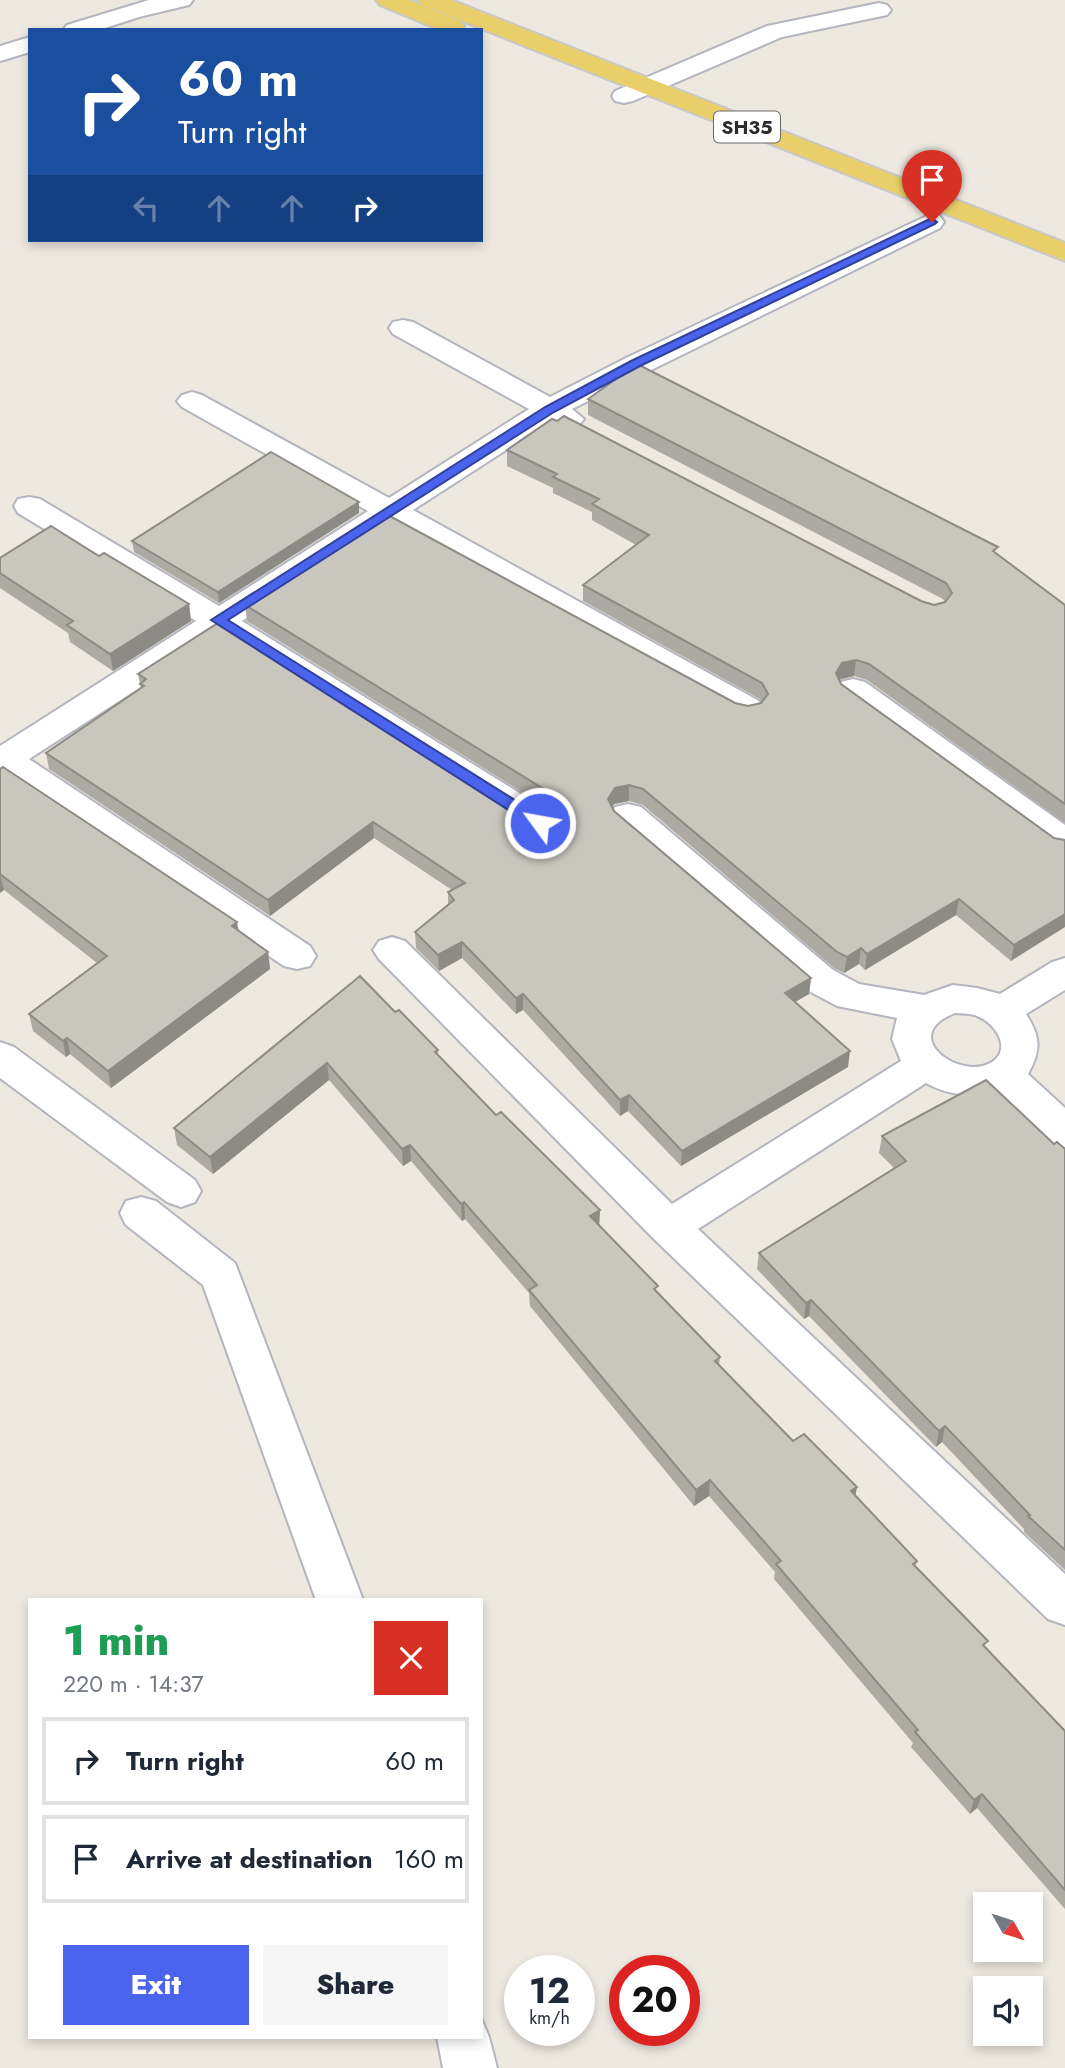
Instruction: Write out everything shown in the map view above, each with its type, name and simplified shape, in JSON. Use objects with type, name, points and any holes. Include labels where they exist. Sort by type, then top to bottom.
[{"type":"main road","points":[[387,0],[456,28]]},
{"type":"main road","name":"SH35","points":[[430,0],[932,222],[1065,276]]},
{"type":"main road","name":"SH35","points":[[483,39],[634,91],[1065,254]]},
{"type":"street","points":[[81,28],[132,11],[181,0]]},
{"type":"street","points":[[634,91],[775,32],[879,10]]},
{"type":"street","points":[[0,54],[28,45]]},
{"type":"street","points":[[297,956],[2,760],[550,409],[648,358],[932,222]]},
{"type":"street","points":[[403,328],[599,435]]},
{"type":"street","points":[[192,401],[747,709]]},
{"type":"street","points":[[29,506],[218,620],[540,823]]},
{"type":"street","points":[[853,690],[1065,843]]},
{"type":"street","points":[[628,816],[820,980],[850,996],[924,1009]]},
{"type":"street","points":[[392,950],[669,1227],[1065,1604]]},
{"type":"street","points":[[1001,1012],[1065,972]]},
{"type":"street","points":[[953,999],[987,1004],[1001,1012],[1014,1023],[1021,1037],[1021,1051],[1015,1064],[1003,1075],[972,1082],[954,1080],[938,1075],[915,1055],[910,1042],[915,1019],[924,1009],[937,1002],[953,999]]},
{"type":"street","points":[[0,1057],[181,1191]]},
{"type":"street","points":[[669,1227],[925,1065]]},
{"type":"street","points":[[1003,1075],[1065,1132]]},
{"type":"street","points":[[141,1213],[220,1275],[340,1598]]},
{"type":"street","points":[[463,2039],[470,2068]]},
{"type":"building","points":[[637,364],[998,547],[993,551],[1065,605],[1065,804],[869,664],[856,660],[842,663],[836,673],[841,684],[1054,838],[1065,840],[1065,914],[1014,945],[959,899],[867,954],[861,948],[847,957],[837,952],[643,789],[629,785],[615,788],[608,799],[614,811],[811,978],[785,993],[850,1051],[682,1151],[629,1095],[620,1100],[523,994],[516,998],[462,942],[438,955],[415,932],[454,900],[448,892],[465,883],[373,822],[268,900],[46,753],[144,686],[140,684],[146,679],[138,674],[218,623],[526,818],[539,821],[554,818],[560,808],[555,796],[245,605],[386,514],[735,703],[748,706],[761,703],[768,694],[762,683],[583,585],[649,535],[592,504],[599,499],[553,477],[557,474],[507,450],[552,419],[557,421],[564,416],[921,601],[934,605],[945,602],[952,593],[946,583],[588,399]]},
{"type":"building","points":[[271,452],[359,502],[218,592],[132,541]]},
{"type":"building","points":[[51,526],[99,556],[104,553],[189,604],[110,654],[67,625],[73,621],[0,573],[0,558]]},
{"type":"building","points":[[3,767],[237,922],[232,926],[268,952],[108,1071],[67,1038],[63,1041],[29,1014],[107,956],[0,874],[0,769]]},
{"type":"building","points":[[360,976],[395,1012],[399,1010],[496,1115],[501,1112],[600,1210],[590,1216],[658,1286],[654,1289],[720,1357],[715,1361],[793,1441],[804,1434],[857,1487],[851,1491],[917,1561],[913,1564],[988,1641],[983,1645],[1065,1731],[1065,1890],[982,1794],[974,1800],[915,1732],[918,1730],[776,1564],[781,1561],[710,1480],[696,1490],[529,1290],[537,1285],[464,1202],[461,1204],[410,1145],[402,1149],[327,1063],[210,1157],[174,1128]]},
{"type":"building","points":[[986,1080],[1054,1144],[1057,1142],[1065,1149],[1065,1550],[1028,1516],[1030,1515],[945,1426],[939,1431],[811,1300],[806,1303],[759,1253],[906,1161],[882,1136]]},
{"type":"route","points":[[540,823],[218,620],[550,409],[636,364],[932,222]]}]
